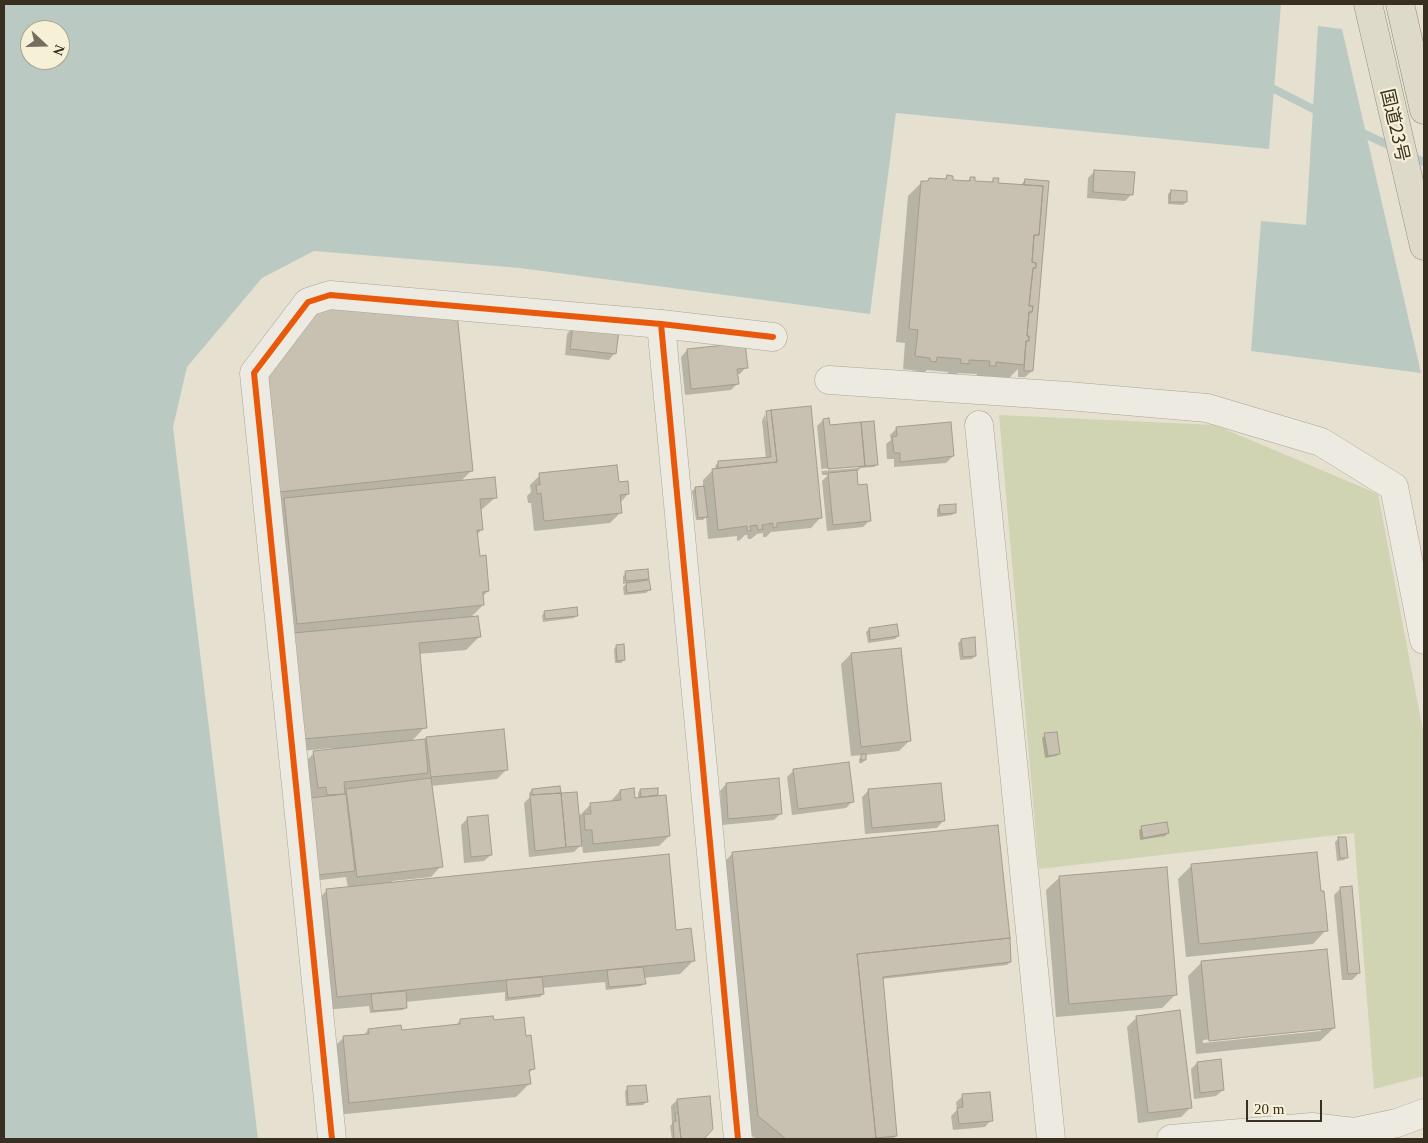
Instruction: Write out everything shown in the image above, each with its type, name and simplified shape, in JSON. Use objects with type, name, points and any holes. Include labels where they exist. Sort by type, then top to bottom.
[{"type":"highway","name":"国道23号","points":[[1368,4],[1424,246]]},
{"type":"highway","name":"国道23号","points":[[1400,4],[1424,110]]},
{"type":"street","points":[[332,1139],[254,374],[308,302],[330,295],[661,324],[773,337]]},
{"type":"street","points":[[661,324],[738,1139]]},
{"type":"street","points":[[829,380],[1068,396],[1207,408],[1321,442],[1394,487],[1424,640]]},
{"type":"street","points":[[979,425],[1051,1139]]},
{"type":"street","points":[[1171,1139],[1312,1127],[1354,1135],[1424,1113]]},
{"type":"green space","points":[[999,415],[1215,425],[1378,494],[1424,736],[1424,1076],[1374,1089],[1354,833],[1039,869]]},
{"type":"shaded area","points":[[4,4],[1281,4],[1269,149],[896,113],[870,314],[520,268],[314,251],[262,278],[187,367],[173,427],[258,1139],[4,1139]]},
{"type":"shaded area","points":[[1318,26],[1342,29],[1421,373],[1251,351],[1261,221],[1306,225]]},
{"type":"building","points":[[1094,170],[1135,172],[1133,195],[1093,192]]},
{"type":"building","points":[[947,175],[953,176],[953,180],[970,181],[970,177],[975,177],[975,181],[993,182],[993,178],[999,178],[998,183],[1043,186],[1039,235],[1034,235],[1032,262],[1036,263],[1036,268],[1033,268],[1029,306],[1033,306],[1032,312],[1029,312],[1027,336],[1029,336],[1029,341],[1026,341],[1024,365],[996,362],[996,366],[989,366],[990,361],[969,360],[969,364],[960,363],[961,359],[937,357],[936,362],[930,361],[930,358],[915,356],[918,330],[909,329],[921,181],[928,181],[929,178],[946,179]]},
{"type":"building","points":[[1025,179],[1049,181],[1033,371],[1024,371],[1026,341],[1029,341],[1029,336],[1027,336],[1029,312],[1032,312],[1033,306],[1029,306],[1033,268],[1036,268],[1036,263],[1032,262],[1034,235],[1039,235],[1043,186],[1024,185]]},
{"type":"building","points":[[1171,190],[1187,191],[1187,202],[1170,202]]},
{"type":"building","points":[[321,300],[457,313],[473,471],[279,492],[265,372]]},
{"type":"building","points":[[573,326],[619,331],[616,354],[570,349]]},
{"type":"building","points":[[745,343],[748,368],[737,369],[739,384],[691,389],[687,349]]},
{"type":"building","points":[[811,406],[822,518],[777,523],[777,527],[773,528],[773,523],[762,525],[763,529],[758,530],[757,525],[750,526],[751,531],[747,531],[747,526],[718,530],[712,469],[777,462],[771,410]]},
{"type":"building","points":[[771,410],[777,462],[718,468],[718,461],[771,457],[766,411]]},
{"type":"building","points":[[829,418],[830,425],[861,422],[865,466],[828,469],[823,419]]},
{"type":"building","points":[[874,421],[878,465],[865,466],[861,422]]},
{"type":"building","points":[[951,422],[954,456],[900,462],[900,453],[894,453],[892,437],[897,436],[896,427]]},
{"type":"building","points":[[617,465],[619,482],[628,481],[629,494],[620,495],[622,513],[544,521],[541,493],[537,494],[536,485],[540,485],[539,473]]},
{"type":"building","points":[[857,470],[858,485],[867,484],[871,521],[833,525],[828,473]]},
{"type":"building","points":[[495,477],[497,498],[480,499],[483,530],[477,530],[480,556],[486,555],[489,591],[483,592],[484,605],[297,624],[284,498]]},
{"type":"building","points":[[704,486],[708,517],[698,518],[695,487]]},
{"type":"building","points":[[956,504],[956,513],[940,514],[939,505]]},
{"type":"building","points":[[648,569],[649,579],[626,581],[625,571]]},
{"type":"building","points":[[649,580],[651,590],[627,593],[626,583]]},
{"type":"building","points":[[577,607],[578,616],[545,619],[544,611]]},
{"type":"building","points":[[478,616],[481,637],[419,643],[427,728],[303,739],[293,633]]},
{"type":"building","points":[[897,624],[899,636],[870,640],[869,628]]},
{"type":"building","points":[[975,637],[976,656],[963,657],[961,639]]},
{"type":"building","points":[[624,644],[625,660],[617,661],[616,645]]},
{"type":"building","points":[[901,648],[911,741],[861,747],[851,653]]},
{"type":"building","points":[[504,729],[508,770],[431,777],[426,737]]},
{"type":"building","points":[[1057,732],[1060,754],[1048,756],[1044,733]]},
{"type":"building","points":[[425,739],[428,773],[344,782],[345,794],[327,795],[326,787],[318,788],[313,751]]},
{"type":"building","points":[[861,754],[866,754],[866,760],[861,760]]},
{"type":"building","points":[[849,762],[854,802],[798,809],[793,769]]},
{"type":"building","points":[[431,778],[443,867],[357,877],[346,789]]},
{"type":"building","points":[[779,778],[782,814],[728,819],[726,783]]},
{"type":"building","points":[[941,783],[945,821],[872,828],[868,789]]},
{"type":"building","points":[[560,786],[561,793],[532,795],[532,789]]},
{"type":"building","points":[[634,788],[635,798],[666,795],[670,836],[593,844],[592,830],[585,830],[584,814],[591,814],[590,803],[621,800],[620,790]]},
{"type":"building","points":[[658,788],[658,795],[641,797],[640,789]]},
{"type":"building","points":[[577,792],[582,846],[566,847],[561,793]]},
{"type":"building","points":[[561,793],[566,847],[535,851],[530,795]]},
{"type":"building","points":[[346,794],[355,871],[318,875],[310,798]]},
{"type":"building","points":[[488,815],[492,855],[471,857],[467,817]]},
{"type":"building","points":[[1167,822],[1169,833],[1143,838],[1141,826]]},
{"type":"building","points":[[998,825],[1010,938],[857,954],[876,1138],[786,1139],[758,1116],[732,852]]},
{"type":"building","points":[[1338,837],[1346,837],[1348,858],[1340,858]]},
{"type":"building","points":[[1317,852],[1321,891],[1324,891],[1328,931],[1199,944],[1191,864]]},
{"type":"building","points":[[669,854],[676,930],[691,928],[695,961],[337,997],[326,889]]},
{"type":"building","points":[[1167,867],[1177,995],[1069,1004],[1059,876]]},
{"type":"building","points":[[1352,886],[1360,973],[1348,974],[1340,887]]},
{"type":"building","points":[[1010,938],[1011,962],[883,977],[897,1136],[876,1138],[857,954]]},
{"type":"building","points":[[1327,949],[1335,1028],[1209,1041],[1201,961]]},
{"type":"building","points":[[643,967],[646,984],[609,987],[607,970]]},
{"type":"building","points":[[542,977],[544,994],[508,998],[506,980]]},
{"type":"building","points":[[406,991],[407,1008],[373,1011],[371,994]]},
{"type":"building","points":[[1180,1010],[1192,1108],[1148,1113],[1136,1016]]},
{"type":"building","points":[[493,1016],[494,1020],[524,1017],[526,1036],[531,1035],[535,1069],[529,1070],[531,1084],[349,1103],[343,1036],[369,1034],[368,1029],[401,1025],[402,1030],[460,1024],[460,1019]]},
{"type":"building","points":[[1221,1059],[1224,1090],[1200,1093],[1197,1062]]},
{"type":"building","points":[[646,1085],[648,1102],[628,1104],[627,1086]]},
{"type":"building","points":[[990,1092],[993,1121],[959,1124],[957,1108],[963,1107],[962,1094]]},
{"type":"building","points":[[710,1096],[713,1129],[704,1139],[681,1139],[677,1099]]},
{"type":"building","points":[[675,1113],[678,1113],[681,1139],[674,1139],[673,1122],[676,1121]]},
{"type":"waterway","points":[[1274,89],[1321,113]]},
{"type":"waterway","points":[[1358,131],[1395,148]]},
{"type":"waterway","points":[[1410,156],[1424,162]]},
{"type":"cycle path","points":[[332,1139],[254,373],[308,302],[330,295],[661,324],[773,337]]},
{"type":"cycle path","points":[[661,324],[738,1139]]}]
